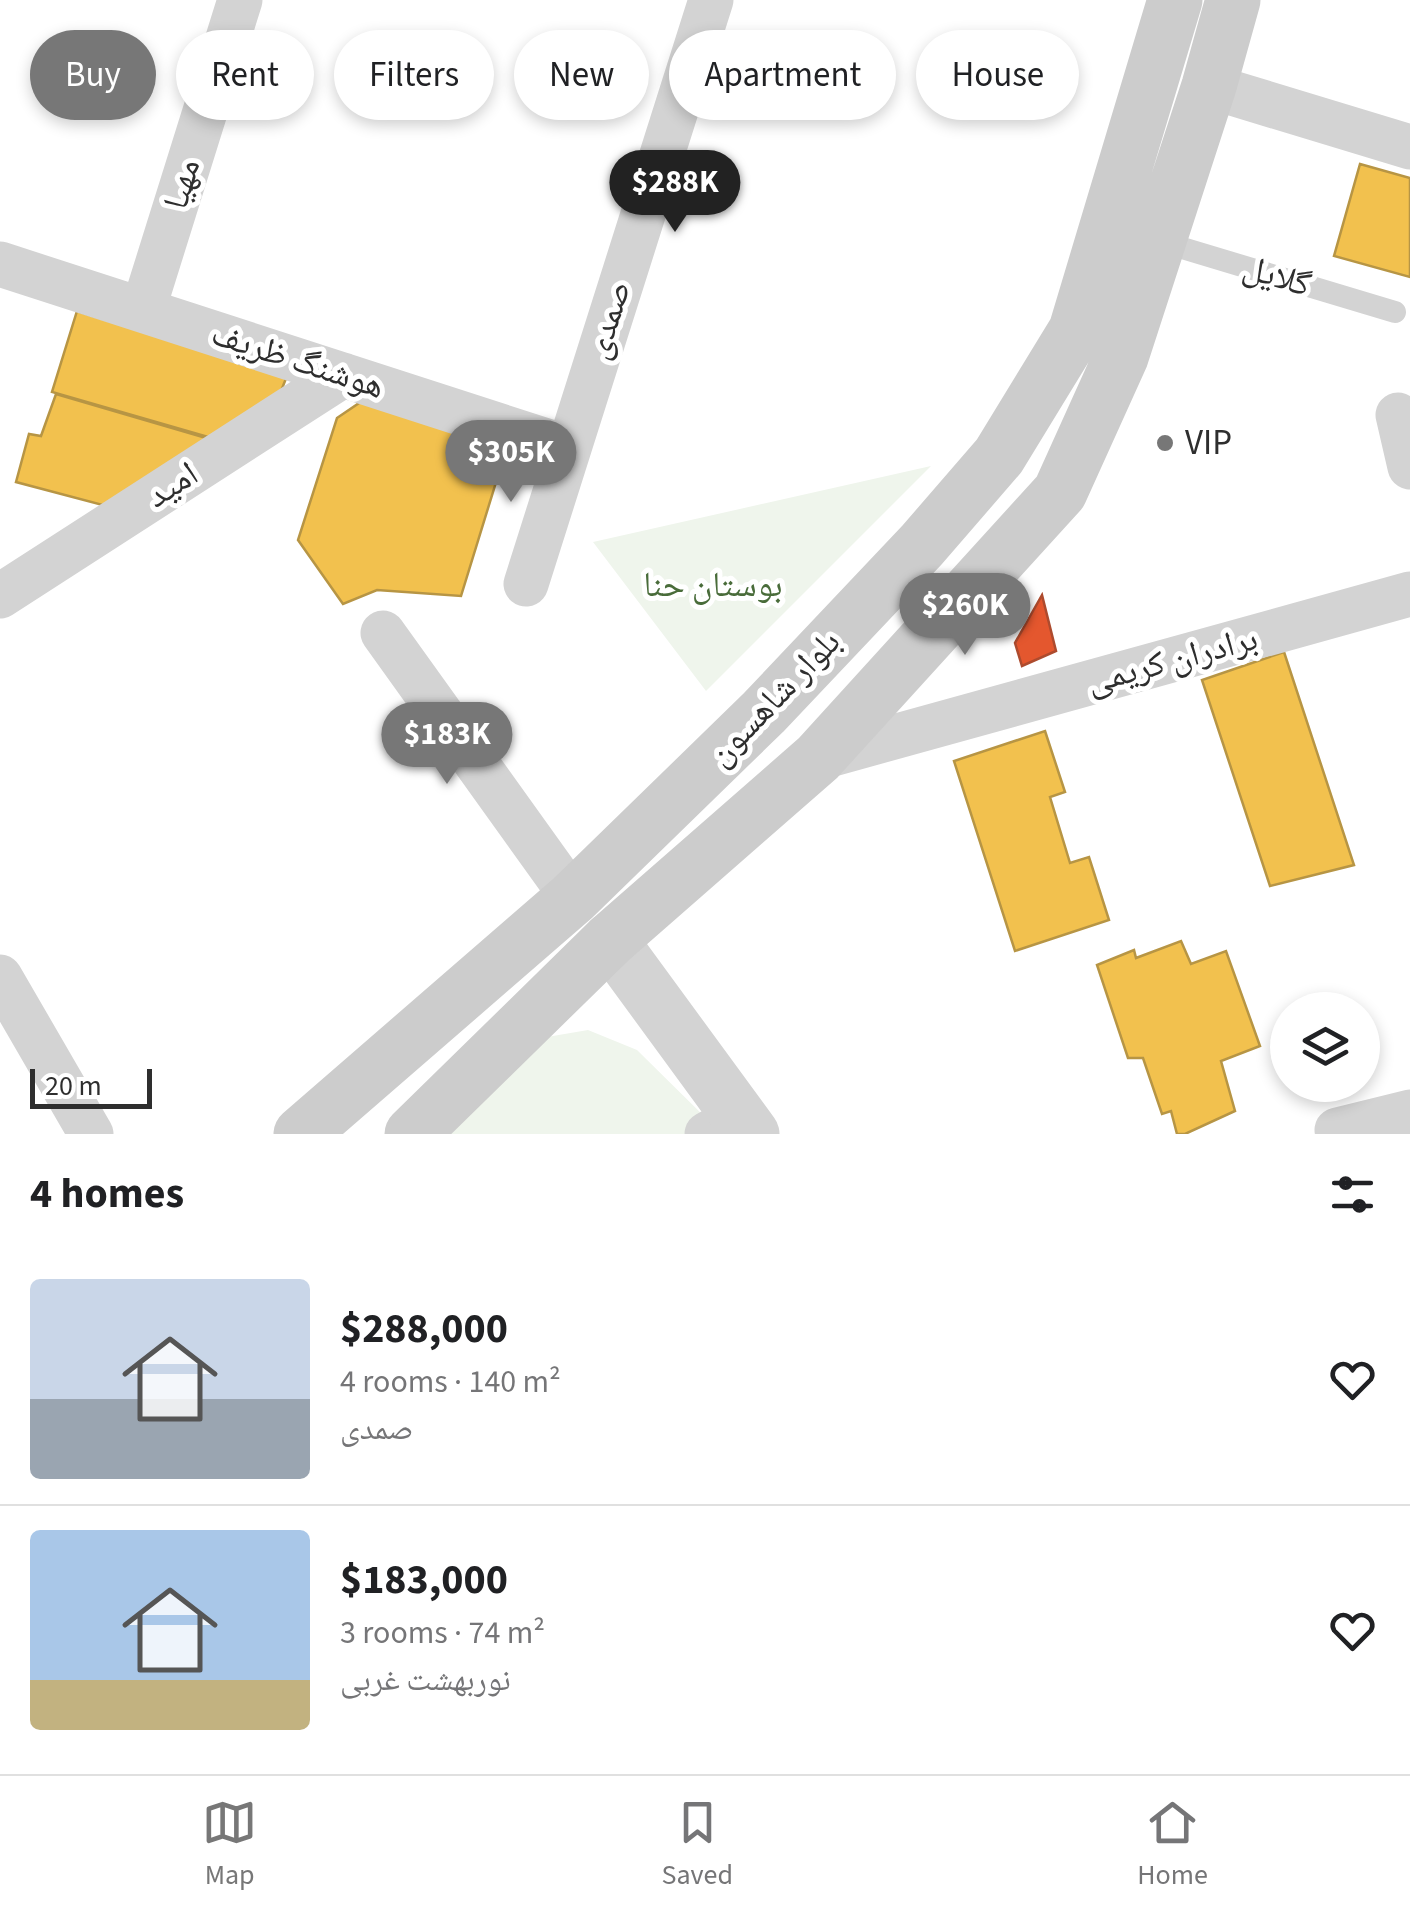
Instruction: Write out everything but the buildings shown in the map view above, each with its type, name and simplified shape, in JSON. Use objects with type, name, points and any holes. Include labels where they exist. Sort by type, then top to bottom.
[{"type":"main road","name":"بلوار شاهسون","points":[[302,1134],[573,898],[764,712],[999,456],[1076,330],[1175,0]]},
{"type":"main road","name":"بلوار شاهسون","points":[[412,1134],[610,940],[818,758],[1060,492],[1121,357],[1209,86],[1232,0]]},
{"type":"main road","points":[[870,599],[868,636],[880,650],[912,654]]},
{"type":"street","name":"مهیا","points":[[143,310],[240,0]]},
{"type":"street","name":"صمدی","points":[[526,584],[710,0]]},
{"type":"street","points":[[1209,86],[1410,147]]},
{"type":"street","name":"هوشنگ ظریف","points":[[0,264],[568,448]]},
{"type":"street","name":"امید","points":[[0,596],[343,375]]},
{"type":"street","points":[[1398,415],[1410,467]]},
{"type":"street","name":"برادران کریمی","points":[[818,758],[1410,594]]},
{"type":"street","points":[[383,633],[573,898]]},
{"type":"street","points":[[610,940],[732,1128]]},
{"type":"street","points":[[0,977],[91,1134]]},
{"type":"street","points":[[1338,1130],[1410,1112]]},
{"type":"lane","name":"گلایل","points":[[1158,240],[1395,312]]},
{"type":"green space","name":"بوستان حنا","points":[[931,466],[706,691],[593,542]]},
{"type":"green space","points":[[588,1030],[637,1050],[710,1122],[684,1134],[441,1134],[547,1037]]},
{"type":"place","name":"VIP","points":[[1165,443]]}]
